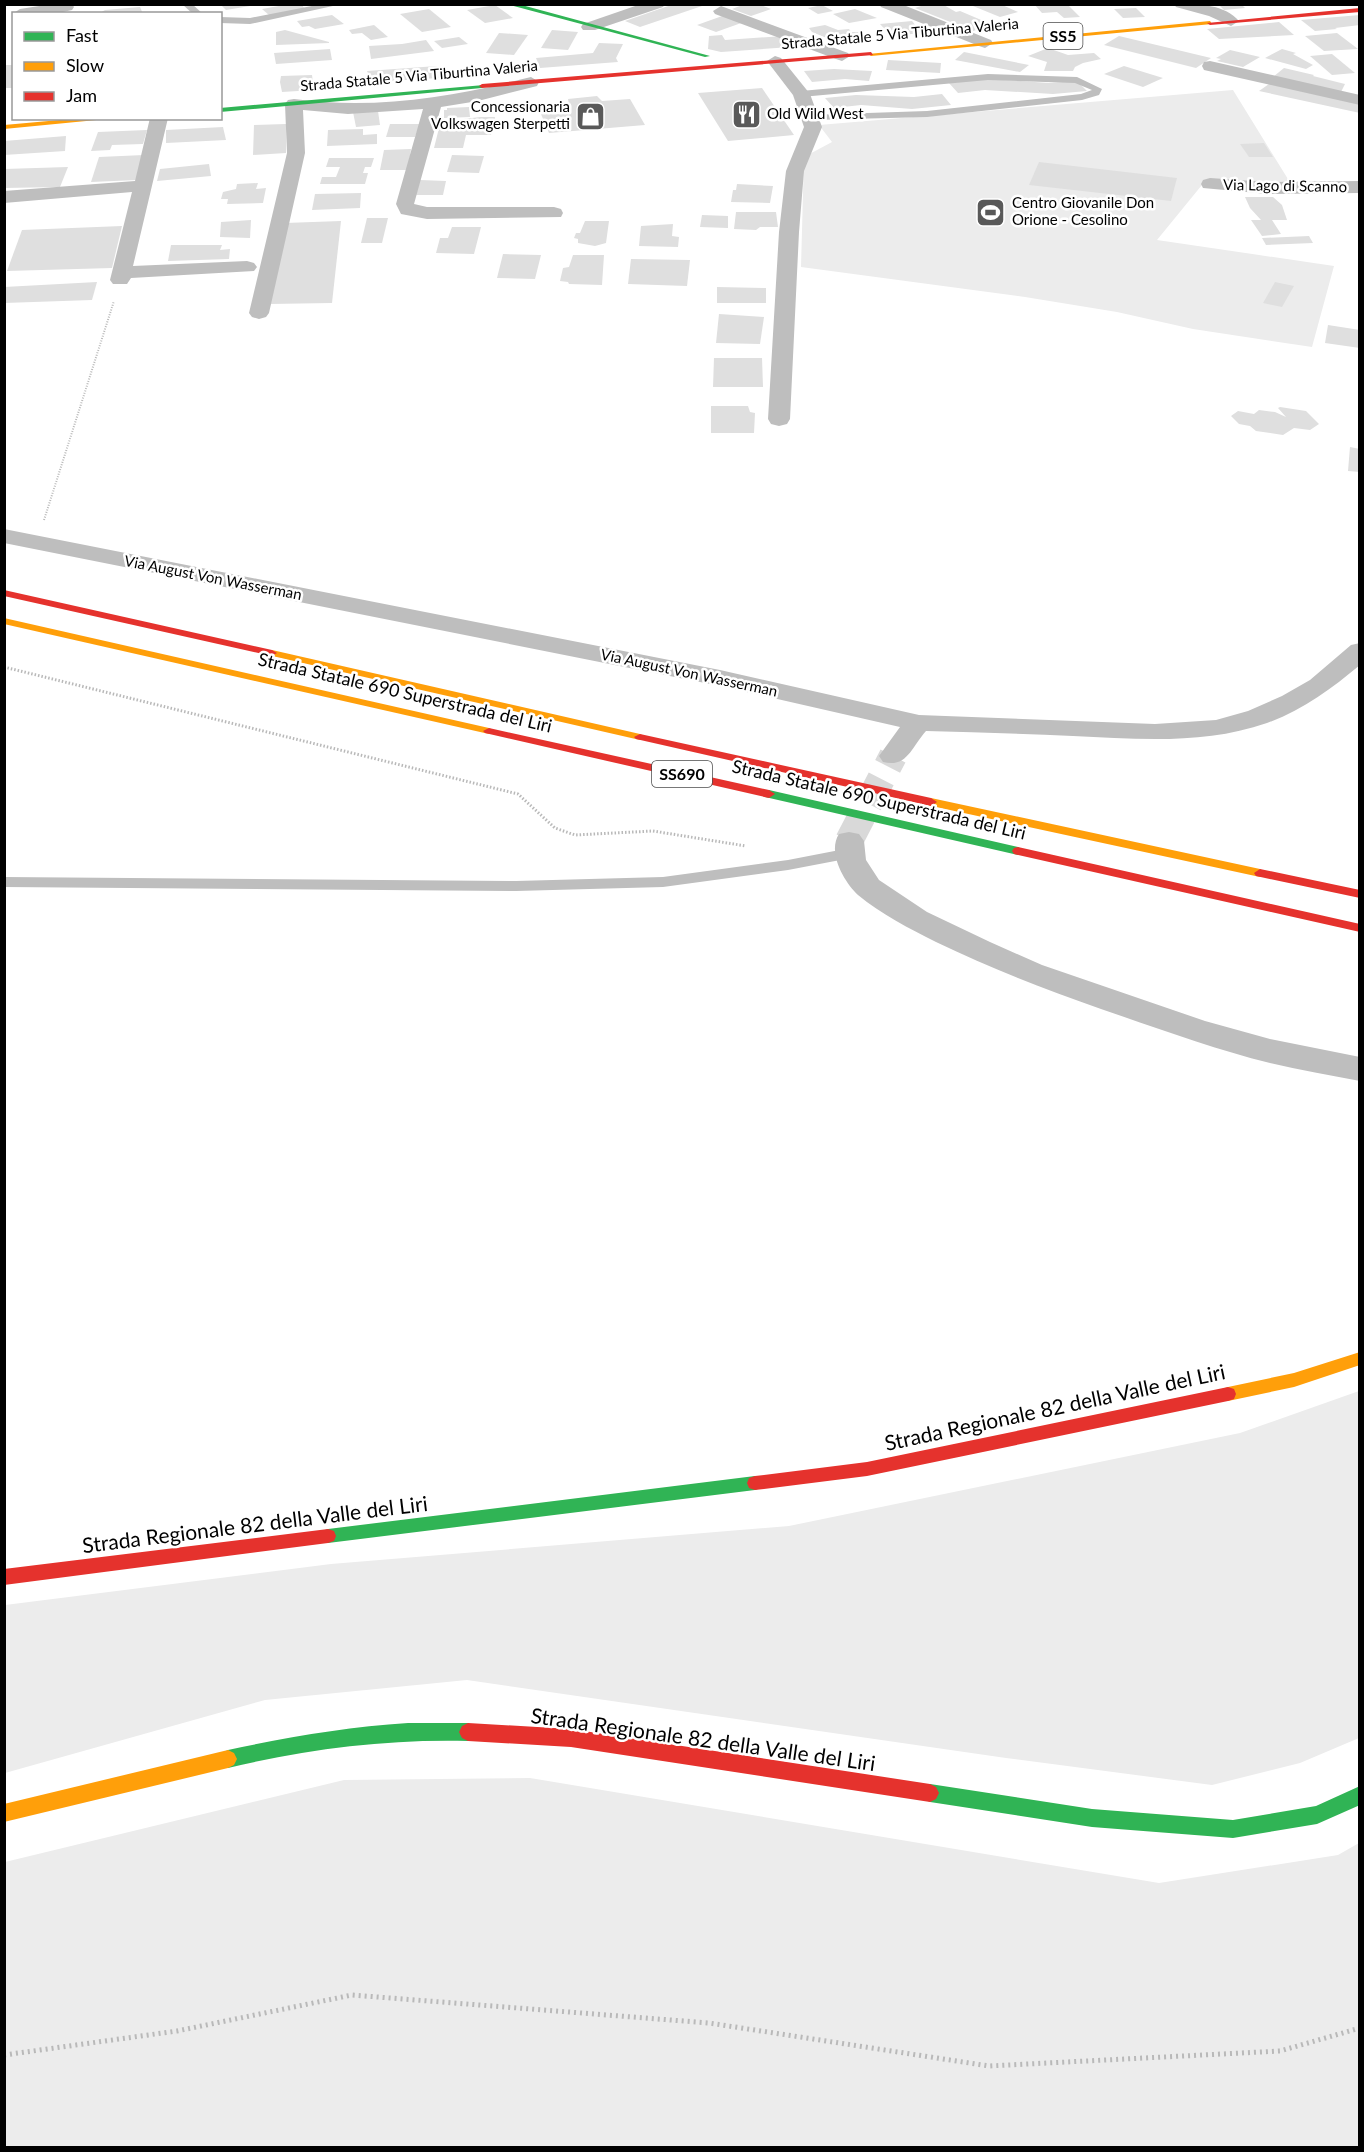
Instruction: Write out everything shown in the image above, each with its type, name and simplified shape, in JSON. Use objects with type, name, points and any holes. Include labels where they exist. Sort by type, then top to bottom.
[{"type":"main road","points":[[509,4],[670,48],[704,61]]},
{"type":"main road","name":"Strada Statale 5 Via Tiburtina Valeria","points":[[222,110],[655,70],[704,61],[771,62],[1356,8]]},
{"type":"main road","points":[[4,127],[90,120]]},
{"type":"main road","name":"Strada Statale 690 Superstrada del Liri","points":[[4,593],[905,796],[1359,894]]},
{"type":"main road","name":"Strada Statale 690 Superstrada del Liri","points":[[4,621],[1359,928]]},
{"type":"main road","name":"Strada Regionale 82 della Valle del Liri","points":[[4,1577],[867,1469],[1294,1380],[1359,1358]]},
{"type":"main road","name":"Strada Regionale 82 della Valle del Liri","points":[[4,1813],[290,1744],[425,1730],[571,1738],[1092,1818],[1221,1828],[1317,1815],[1359,1795]]},
{"type":"street","points":[[589,27],[658,4]]},
{"type":"street","points":[[886,4],[985,43]]},
{"type":"street","points":[[1181,4],[1215,13],[1231,21]]},
{"type":"street","points":[[33,12],[66,7]]},
{"type":"street","points":[[721,11],[842,56]]},
{"type":"street","points":[[771,62],[801,94],[811,117],[812,135],[799,156],[795,171],[789,232],[779,419]]},
{"type":"street","points":[[1210,66],[1359,100]]},
{"type":"street","points":[[259,314],[296,153],[294,104],[339,108],[434,102],[487,94],[531,82]]},
{"type":"street","points":[[434,102],[405,204],[408,210],[427,213],[554,213]]},
{"type":"street","points":[[158,120],[121,276],[247,267]]},
{"type":"street","name":"Via Lago di Scanno","points":[[1210,184],[1268,188],[1359,187]]},
{"type":"street","points":[[4,197],[142,186]]},
{"type":"street","name":"Via August Von Wasserman","points":[[4,536],[737,681],[919,723],[1155,732],[1217,728],[1258,717],[1292,702],[1324,682],[1359,651]]},
{"type":"street","points":[[892,756],[919,723]]},
{"type":"street","points":[[850,847],[856,873],[868,887],[878,894],[916,919],[1031,973],[1196,1030],[1270,1051],[1359,1070]]},
{"type":"lane","points":[[222,20],[250,21],[338,4]]},
{"type":"lane","points":[[801,94],[988,77],[1077,80],[1097,89],[1096,93],[1082,97],[945,112],[811,117]]},
{"type":"lane","points":[[4,882],[516,886],[663,882],[788,865],[850,847]]},
{"type":"path","points":[[36,543],[121,276]]},
{"type":"path","points":[[4,667],[518,794],[555,828],[575,835],[653,831],[747,847]]},
{"type":"path","points":[[4,2055],[177,2031],[352,1995],[709,2023],[989,2066],[1281,2051],[1359,2028]]},
{"type":"shaded area","name":"Centro Giovanile Don Orione - Cesolino","points":[[1233,90],[1291,184],[1206,180],[1157,240],[1334,266],[1312,347],[1193,329],[1117,312],[1025,297],[801,267],[804,157],[832,142],[819,125]]},
{"type":"shaded area","points":[[1359,1391],[1359,1738],[1300,1763],[1212,1785],[1006,1758],[467,1680],[265,1700],[5,1773],[5,1605],[331,1564],[789,1526],[1240,1433]]},
{"type":"shaded area","points":[[530,1778],[1159,1883],[1338,1855],[1359,1843],[1359,2147],[5,2147],[5,1862],[344,1780]]},
{"type":"building","points":[[220,4],[250,4],[250,6],[226,10]]},
{"type":"building","points":[[301,4],[305,9],[269,15],[262,9]]},
{"type":"building","points":[[674,4],[705,5],[640,27],[625,21]]},
{"type":"building","points":[[745,4],[758,4],[771,9],[751,16],[732,9]]},
{"type":"building","points":[[927,4],[942,4],[956,12],[960,11],[993,25],[973,31],[915,8]]},
{"type":"building","points":[[968,4],[1000,4],[1018,12],[1000,17]]},
{"type":"building","points":[[1034,4],[1067,4],[1080,17],[1064,18],[1057,12],[1042,13]]},
{"type":"building","points":[[1218,4],[1241,4],[1245,8],[1224,10]]},
{"type":"building","points":[[495,5],[513,18],[485,23],[467,10]]},
{"type":"building","points":[[822,5],[833,11],[818,14],[808,8]]},
{"type":"building","points":[[140,7],[142,12],[102,12]]},
{"type":"building","points":[[1136,8],[1145,17],[1123,18],[1114,9]]},
{"type":"building","points":[[429,9],[451,27],[422,32],[400,14]]},
{"type":"building","points":[[855,9],[877,18],[849,23],[833,14]]},
{"type":"building","points":[[332,15],[344,24],[315,29],[309,26],[302,27],[297,21]]},
{"type":"building","points":[[725,15],[744,22],[716,32],[697,25]]},
{"type":"building","points":[[1360,15],[1360,25],[1315,31],[1301,20]]},
{"type":"building","points":[[912,21],[922,33],[891,36],[880,24]]},
{"type":"building","points":[[1279,22],[1294,35],[1219,39],[1207,29]]},
{"type":"building","points":[[374,25],[388,37],[371,40],[362,33],[352,34],[349,30]]},
{"type":"building","points":[[825,25],[838,30],[849,29],[851,32],[859,32],[864,39],[834,41],[812,32],[809,28]]},
{"type":"building","points":[[285,30],[329,43],[276,45],[276,32]]},
{"type":"building","points":[[552,30],[578,32],[568,50],[541,48]]},
{"type":"building","points":[[499,33],[528,35],[514,55],[486,53]]},
{"type":"building","points":[[1337,33],[1358,49],[1324,51],[1305,36]]},
{"type":"building","points":[[722,35],[725,40],[784,36],[791,47],[721,52],[708,49],[709,36]]},
{"type":"building","points":[[1119,36],[1211,58],[1196,68],[1104,45]]},
{"type":"building","points":[[459,37],[468,44],[442,48],[434,41]]},
{"type":"building","points":[[426,40],[434,51],[371,59],[369,46]]},
{"type":"building","points":[[599,43],[623,44],[616,58],[618,62],[540,68],[536,58],[593,53]]},
{"type":"building","points":[[1048,48],[1068,55],[1094,53],[1101,59],[1083,63],[1075,67],[1073,71],[1044,71],[1047,62],[1028,56]]},
{"type":"building","points":[[330,49],[332,60],[276,64],[274,53]]},
{"type":"building","points":[[1282,49],[1296,53],[1293,54],[1313,65],[1306,69],[1265,58]]},
{"type":"building","points":[[1230,50],[1260,57],[1243,67],[1217,61],[1221,59],[1216,58]]},
{"type":"building","points":[[964,52],[1029,65],[1020,72],[955,60]]},
{"type":"building","points":[[1332,54],[1355,73],[1332,75],[1310,56]]},
{"type":"building","points":[[888,60],[941,63],[940,73],[886,70]]},
{"type":"building","points":[[4,65],[12,65],[12,88],[4,88]]},
{"type":"building","points":[[437,66],[439,78],[372,82],[367,71]]},
{"type":"building","points":[[1124,66],[1163,78],[1143,87],[1104,74]]},
{"type":"building","points":[[1284,68],[1345,84],[1341,92],[1273,77]]},
{"type":"building","points":[[834,69],[872,71],[869,81],[845,79],[812,82],[804,71]]},
{"type":"building","points":[[312,75],[314,90],[282,92],[281,76]]},
{"type":"building","points":[[988,79],[1049,83],[1077,81],[1087,91],[1053,94],[985,90],[958,93],[949,83]]},
{"type":"building","points":[[1269,84],[1360,102],[1360,113],[1259,91]]},
{"type":"building","name":"Old Wild West","points":[[762,88],[794,135],[728,141],[698,93]]},
{"type":"building","points":[[942,94],[951,105],[912,109],[861,105],[834,108],[825,98],[856,95],[914,97]]},
{"type":"building","name":"Concessionaria Volkswagen Sterpetti","points":[[597,96],[602,101],[630,99],[645,125],[549,133],[538,107],[569,104],[568,99]]},
{"type":"building","points":[[469,107],[470,117],[444,118],[444,110],[447,108]]},
{"type":"building","points":[[378,111],[380,125],[356,127],[353,112]]},
{"type":"building","points":[[495,117],[491,135],[466,135],[463,148],[434,148],[439,128],[462,128],[464,119]]},
{"type":"building","points":[[286,124],[286,153],[253,155],[254,125]]},
{"type":"building","points":[[390,124],[420,124],[415,137],[386,137]]},
{"type":"building","points":[[223,127],[226,140],[166,143],[166,130]]},
{"type":"building","points":[[363,129],[363,135],[377,134],[377,144],[327,146],[328,130]]},
{"type":"building","points":[[147,130],[143,144],[112,145],[110,150],[91,151],[98,132]]},
{"type":"building","points":[[66,136],[65,151],[4,155],[4,141]]},
{"type":"building","points":[[1264,143],[1273,157],[1249,157],[1240,144]]},
{"type":"building","points":[[411,149],[408,170],[380,170],[384,150]]},
{"type":"building","points":[[144,155],[137,180],[91,182],[99,157]]},
{"type":"building","points":[[452,155],[484,156],[479,173],[447,172]]},
{"type":"building","points":[[329,158],[374,158],[371,167],[365,167],[363,173],[368,173],[365,184],[320,184],[322,177],[336,177],[340,167],[326,167]]},
{"type":"building","points":[[1039,162],[1177,178],[1171,201],[1029,185]]},
{"type":"building","points":[[209,164],[211,176],[157,181],[160,169]]},
{"type":"building","points":[[68,167],[60,187],[4,188],[4,169]]},
{"type":"building","points":[[420,180],[446,181],[443,195],[416,195]]},
{"type":"building","points":[[258,183],[256,189],[266,188],[263,203],[227,204],[228,199],[221,199],[223,192],[236,189],[237,184]]},
{"type":"building","points":[[737,184],[773,186],[770,203],[731,202],[733,190],[736,190]]},
{"type":"building","points":[[361,193],[360,208],[312,210],[315,194]]},
{"type":"building","points":[[1245,197],[1273,197],[1282,205],[1287,220],[1272,220],[1281,234],[1262,236],[1251,220],[1261,220],[1250,208]]},
{"type":"building","points":[[736,212],[776,212],[778,227],[760,227],[756,230],[734,229]]},
{"type":"building","points":[[702,215],[728,216],[728,228],[700,227]]},
{"type":"building","points":[[367,218],[388,218],[382,243],[361,243]]},
{"type":"building","points":[[251,220],[250,238],[220,237],[221,222]]},
{"type":"building","points":[[341,221],[332,303],[269,304],[285,223]]},
{"type":"building","points":[[585,221],[609,221],[606,243],[595,246],[578,243],[578,239],[574,238],[576,233],[580,233]]},
{"type":"building","points":[[673,224],[672,236],[679,237],[678,247],[639,246],[641,226]]},
{"type":"building","points":[[122,226],[112,268],[7,271],[22,230]]},
{"type":"building","points":[[452,227],[481,227],[474,254],[436,253],[440,238],[448,238]]},
{"type":"building","points":[[1309,236],[1313,243],[1266,245],[1262,238]]},
{"type":"building","points":[[171,245],[222,245],[220,250],[230,249],[229,259],[168,261]]},
{"type":"building","points":[[503,254],[541,255],[535,279],[497,278]]},
{"type":"building","points":[[573,255],[604,255],[602,285],[569,284],[560,281],[563,268],[569,267]]},
{"type":"building","points":[[631,259],[690,260],[687,286],[628,284]]},
{"type":"building","points":[[97,282],[92,300],[4,303],[4,287]]},
{"type":"building","points":[[1275,282],[1294,286],[1282,307],[1263,303]]},
{"type":"building","points":[[717,287],[766,288],[766,303],[717,303]]},
{"type":"building","points":[[719,314],[764,317],[760,344],[716,343]]},
{"type":"building","points":[[1328,325],[1360,330],[1360,348],[1325,343]]},
{"type":"building","points":[[714,358],[762,358],[763,387],[713,387]]},
{"type":"building","points":[[711,406],[748,406],[750,412],[755,413],[754,433],[711,433]]},
{"type":"building","points":[[1278,408],[1306,411],[1319,424],[1310,430],[1294,428],[1283,435],[1256,431],[1250,426],[1239,424],[1231,416],[1238,411],[1254,414],[1259,410],[1275,412],[1286,417]]},
{"type":"building","points":[[1350,447],[1360,449],[1360,472],[1348,471]]},
{"type":"tunnel","points":[[849,841],[893,756]]},
{"type":"traffic: fast","points":[[509,4],[707,56]]},
{"type":"traffic: fast","points":[[222,110],[482,86]]},
{"type":"traffic: fast","points":[[769,794],[1018,851]]},
{"type":"traffic: fast","points":[[328,1536],[755,1483]]},
{"type":"traffic: fast","points":[[228,1759],[287,1746],[347,1737],[408,1732],[468,1732]]},
{"type":"traffic: fast","points":[[930,1793],[1092,1818],[1233,1829],[1317,1815],[1360,1795]]},
{"type":"traffic: slow","points":[[871,54],[1210,23]]},
{"type":"traffic: slow","points":[[4,127],[90,120]]},
{"type":"traffic: slow","points":[[4,621],[489,731]]},
{"type":"traffic: slow","points":[[272,653],[640,737]]},
{"type":"traffic: slow","points":[[931,802],[1260,873]]},
{"type":"traffic: slow","points":[[1228,1394],[1294,1380],[1360,1358]]},
{"type":"traffic: slow","points":[[4,1813],[228,1759]]},
{"type":"traffic: jam","points":[[1210,23],[1360,10]]},
{"type":"traffic: jam","points":[[482,86],[871,54]]},
{"type":"traffic: jam","points":[[4,593],[272,653]]},
{"type":"traffic: jam","points":[[489,731],[769,794]]},
{"type":"traffic: jam","points":[[640,737],[931,802]]},
{"type":"traffic: jam","points":[[1018,851],[1360,928]]},
{"type":"traffic: jam","points":[[1260,873],[1360,894]]},
{"type":"traffic: jam","points":[[755,1483],[867,1469],[1228,1394]]},
{"type":"traffic: jam","points":[[4,1577],[328,1536]]},
{"type":"traffic: jam","points":[[468,1732],[571,1738],[930,1793]]},
{"type":"place","name":"Old Wild West","points":[[746,114]]},
{"type":"place","name":"Concessionaria Volkswagen Sterpetti","points":[[591,116]]},
{"type":"place","name":"Centro Giovanile Don Orione - Cesolino","points":[[991,212]]}]
